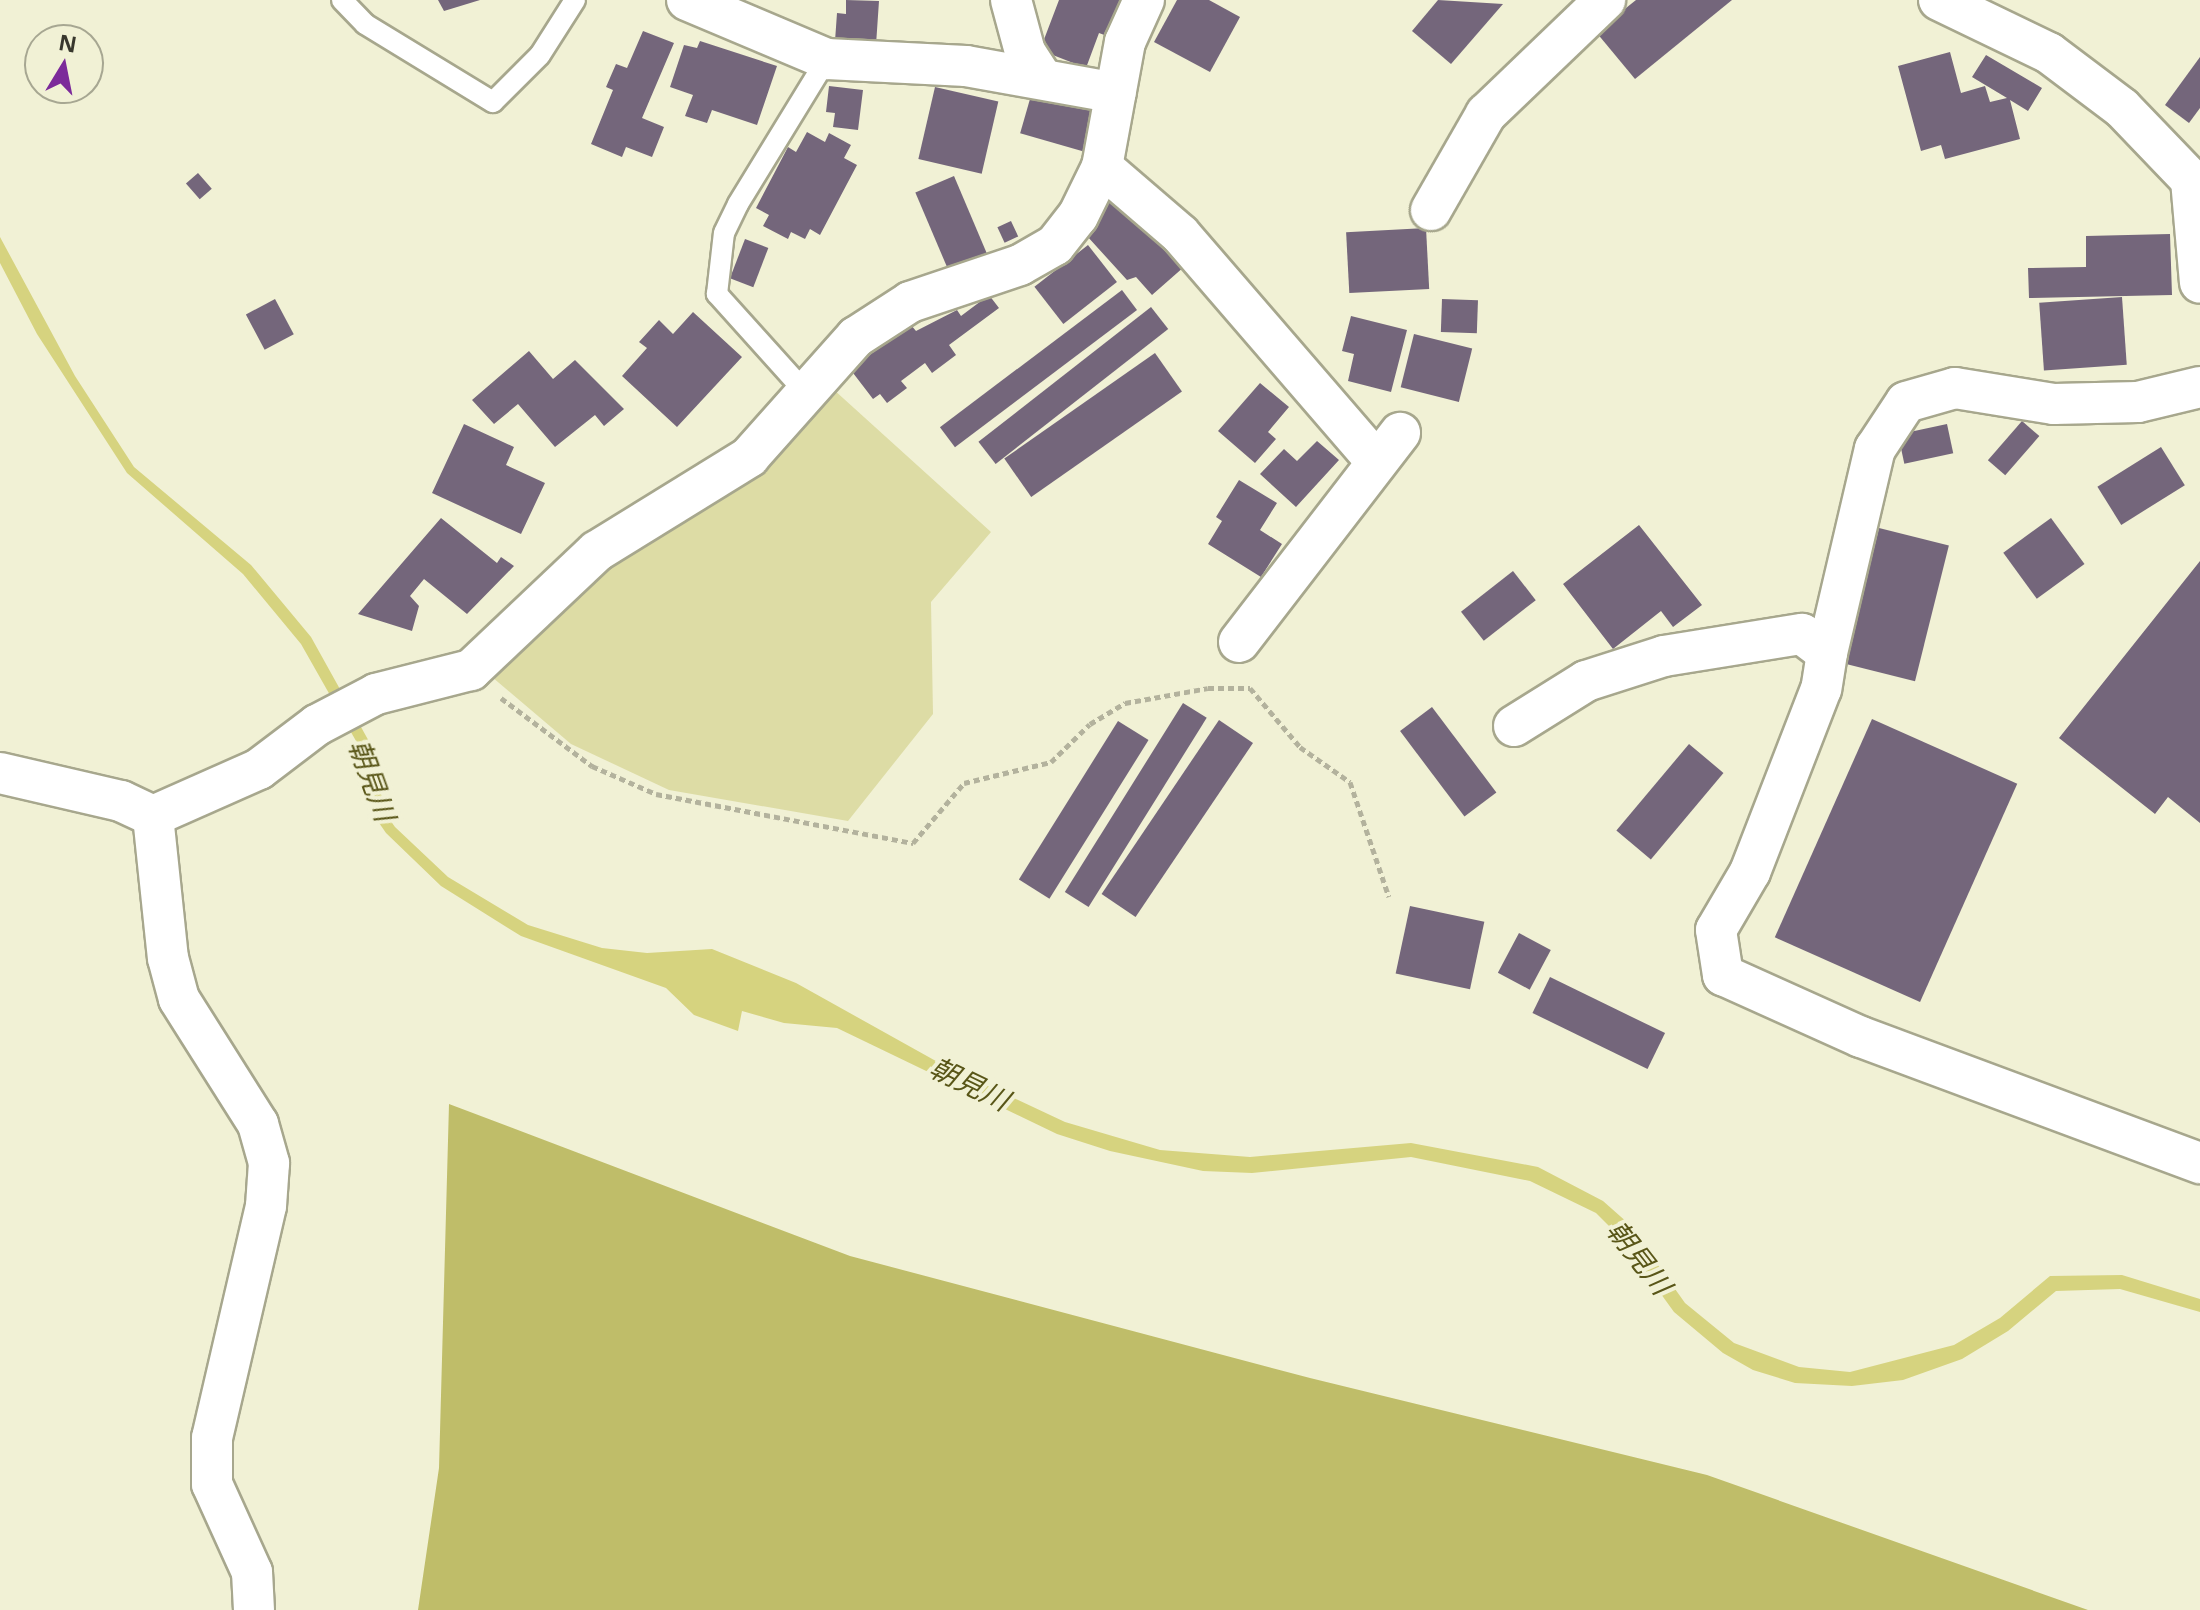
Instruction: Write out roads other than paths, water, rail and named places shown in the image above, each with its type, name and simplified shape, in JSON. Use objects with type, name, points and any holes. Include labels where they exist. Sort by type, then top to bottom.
[{"type":"street","points":[[687,0],[827,59],[966,66],[1041,77],[1116,93]]},
{"type":"street","points":[[762,0],[781,26],[827,59]]},
{"type":"street","points":[[1011,0],[1025,52],[1041,77]]},
{"type":"street","points":[[0,773],[121,801],[153,816],[259,769],[317,725],[376,694],[471,670],[555,596],[597,551],[749,457],[856,337],[910,302],[1020,265],[1055,245],[1078,216],[1102,167],[1125,42],[1144,0]]},
{"type":"street","points":[[1431,210],[1486,114],[1605,0]]},
{"type":"street","points":[[1939,0],[2049,53],[2122,108],[2195,178],[2200,283]]},
{"type":"street","points":[[1102,167],[1180,234],[1388,447],[1239,642]]},
{"type":"street","points":[[2200,387],[2138,402],[2054,404],[1955,388],[1906,402],[1875,449],[1806,734],[1750,872],[1716,930],[1723,975],[1861,1037],[2200,1163]]},
{"type":"street","points":[[1514,726],[1586,681],[1664,656],[1802,634],[1827,653]]},
{"type":"street","points":[[153,816],[168,958],[179,999],[258,1124],[269,1163],[266,1206],[212,1438],[212,1484],[252,1572],[254,1610]]},
{"type":"lane","points":[[342,0],[365,24],[493,102],[540,55],[575,0]]},
{"type":"lane","points":[[807,394],[717,294],[724,233],[738,204],[827,59]]},
{"type":"water","name":"朝見川","points":[[0,237],[75,376],[134,467],[251,565],[311,637],[371,745],[385,813],[395,827],[448,877],[528,925],[602,948],[647,953],[712,949],[796,983],[943,1065],[1065,1122],[1160,1150],[1250,1157],[1411,1143],[1538,1167],[1603,1201],[1629,1224],[1685,1303],[1734,1343],[1799,1367],[1850,1372],[1954,1345],[2000,1318],[2050,1276],[2122,1275],[2200,1299],[2200,1312],[2120,1289],[2056,1291],[2008,1331],[1962,1359],[1903,1380],[1852,1386],[1795,1383],[1753,1370],[1723,1353],[1674,1312],[1619,1236],[1596,1213],[1530,1181],[1411,1157],[1252,1173],[1203,1171],[1110,1151],[1057,1134],[837,1028],[784,1023],[742,1011],[738,1031],[694,1015],[666,988],[521,936],[441,886],[386,833],[375,817],[360,748],[301,644],[243,574],[127,473],[37,334],[0,263]]}]
